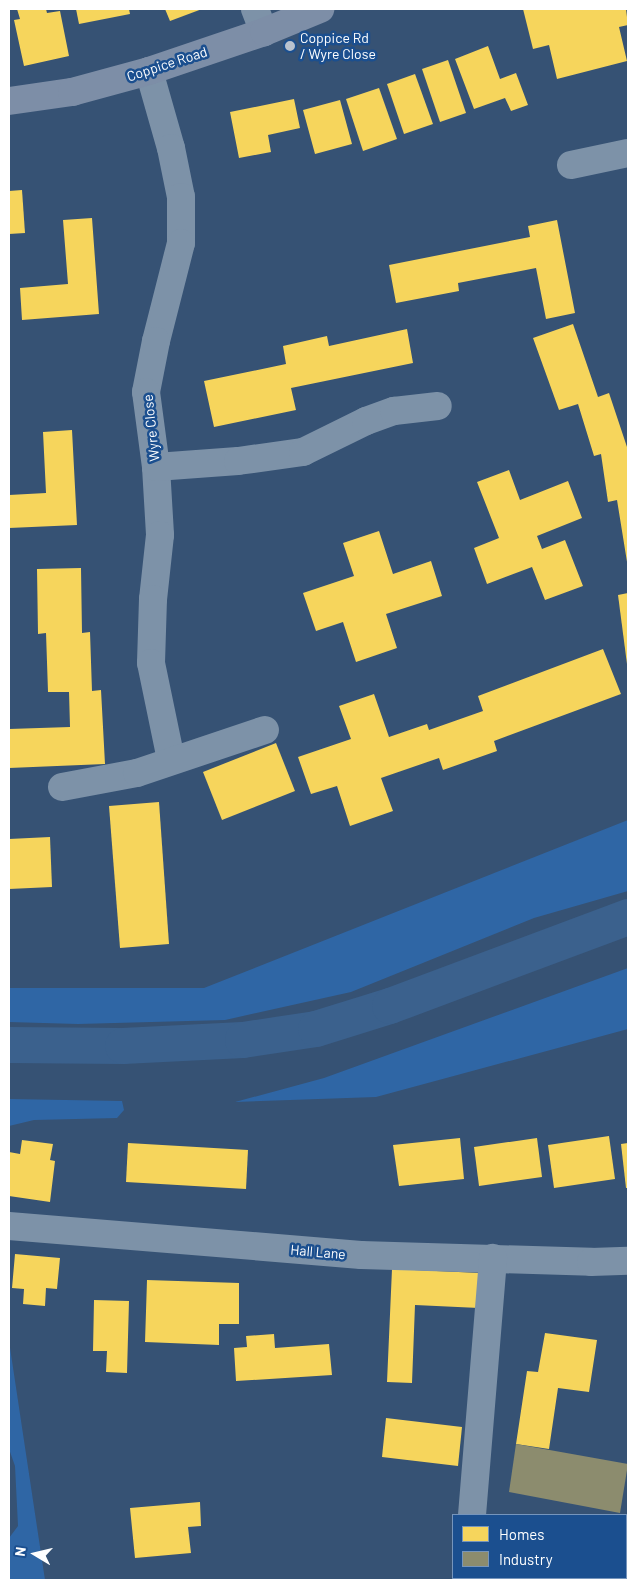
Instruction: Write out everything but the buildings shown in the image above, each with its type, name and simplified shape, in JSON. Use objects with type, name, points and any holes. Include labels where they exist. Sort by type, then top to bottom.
[{"type":"main road","name":"Coppice Road","points":[[9,101],[72,92],[149,71],[260,21],[320,9]]},
{"type":"street","name":"Wyre Close","points":[[149,71],[171,148],[181,197],[181,243],[156,341],[146,392],[156,467],[160,535],[153,599],[151,663],[171,760]]},
{"type":"street","points":[[571,165],[628,153]]},
{"type":"street","points":[[156,467],[238,461],[302,452],[366,421],[394,410],[438,406]]},
{"type":"street","points":[[62,787],[137,773],[265,730]]},
{"type":"street","name":"Hall Lane","points":[[9,1226],[361,1255],[591,1262],[628,1260]]},
{"type":"street","points":[[472,1514],[493,1258]]},
{"type":"shaded area","points":[[628,820],[628,891],[534,918],[351,992],[225,1020],[78,1024],[9,1022],[9,988],[204,988]]},
{"type":"shaded area","points":[[628,968],[628,1029],[376,1097],[235,1102],[324,1078]]},
{"type":"shaded area","points":[[9,1099],[122,1101],[124,1110],[117,1118],[34,1120],[9,1126]]},
{"type":"shaded area","points":[[9,1341],[45,1580],[9,1580],[9,1538],[18,1526],[15,1466],[9,1449]]},
{"type":"waterway","points":[[9,1045],[123,1046],[243,1040],[316,1029],[390,1006],[628,917]]},
{"type":"place","name":"Coppice Rd / Wyre Close","points":[[290,46]]}]
